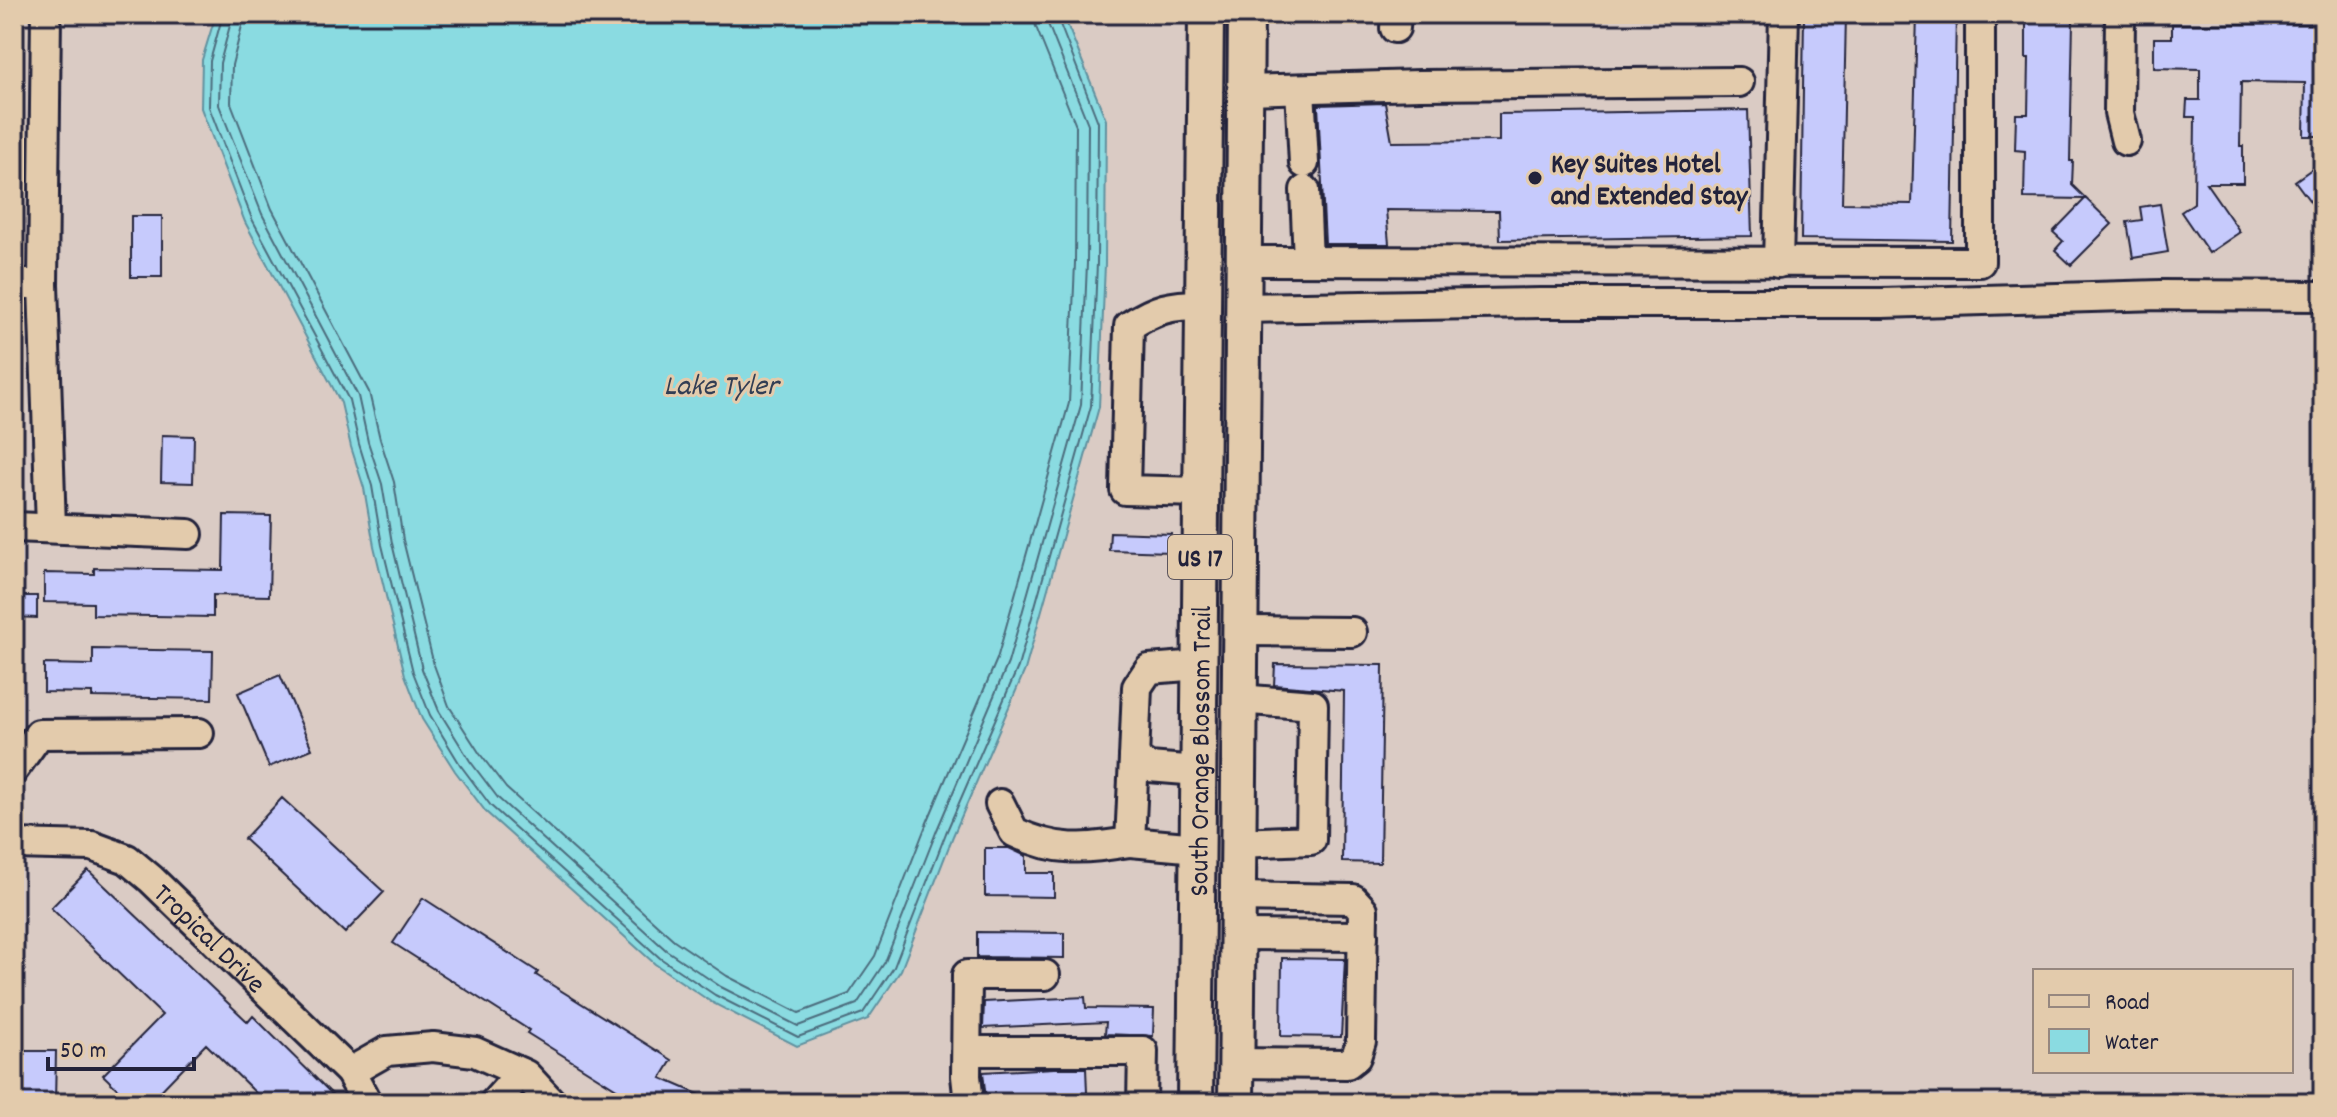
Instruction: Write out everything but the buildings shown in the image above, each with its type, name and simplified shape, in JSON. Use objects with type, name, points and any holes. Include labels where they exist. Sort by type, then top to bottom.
[{"type":"main road","name":"South Orange Blossom Trail","points":[[1195,1103],[1206,14]]},
{"type":"main road","name":"South Orange Blossom Trail","points":[[1236,1103],[1246,14]]},
{"type":"main road","points":[[1204,181],[1215,227],[1225,246],[1243,261]]},
{"type":"main road","points":[[1203,305],[1219,315],[1231,337],[1242,387]]},
{"type":"main road","points":[[1196,1043],[1207,1083],[1219,1103]]},
{"type":"street","points":[[46,14],[43,284],[51,528]]},
{"type":"street","points":[[1778,263],[1784,14]]},
{"type":"street","points":[[1243,261],[1980,262],[1980,14]]},
{"type":"street","points":[[2120,14],[2119,113],[2126,141]]},
{"type":"street","points":[[1245,90],[1739,82]]},
{"type":"street","points":[[1300,89],[1308,261]]},
{"type":"street","points":[[14,284],[43,284]]},
{"type":"street","points":[[1243,308],[1540,303],[1882,303],[2160,295],[2323,296]]},
{"type":"street","points":[[1201,492],[1125,490],[1129,326],[1155,309],[1173,305],[1203,305]]},
{"type":"street","points":[[14,527],[188,534]]},
{"type":"street","points":[[1240,631],[1352,632]]},
{"type":"street","points":[[1130,842],[1137,687],[1149,669],[1199,665]]},
{"type":"street","points":[[1238,843],[1311,840],[1313,705],[1239,699]]},
{"type":"street","points":[[14,769],[39,734],[199,733]]},
{"type":"street","points":[[1134,758],[1149,767],[1198,771]]},
{"type":"street","points":[[1000,804],[1014,832],[1049,847],[1097,847],[1130,842],[1198,848]]},
{"type":"street","name":"Tropical Drive","points":[[14,844],[92,846],[127,859],[350,1072],[367,1103]]},
{"type":"street","points":[[1236,1063],[1347,1064],[1356,1057],[1361,1041],[1363,936],[1363,910],[1353,899],[1237,897]]},
{"type":"street","points":[[1237,935],[1363,936]]},
{"type":"street","points":[[969,1103],[967,975],[1045,975]]},
{"type":"street","points":[[350,1072],[387,1051],[433,1047],[475,1052],[521,1073],[552,1103]]},
{"type":"street","points":[[967,1051],[1143,1051],[1142,1103]]},
{"type":"street","points":[[494,1103],[521,1073]]},
{"type":"water","name":"Lake Tyler","points":[[216,14],[1063,14],[1106,120],[1105,264],[1099,407],[1025,670],[953,836],[901,970],[868,1019],[797,1046],[711,1002],[655,964],[486,812],[455,771],[422,719],[405,675],[374,546],[364,488],[341,403],[245,222],[201,108],[202,60]]},
{"type":"place","name":"Key Suites Hotel and Extended Stay","points":[[1535,178]]}]
